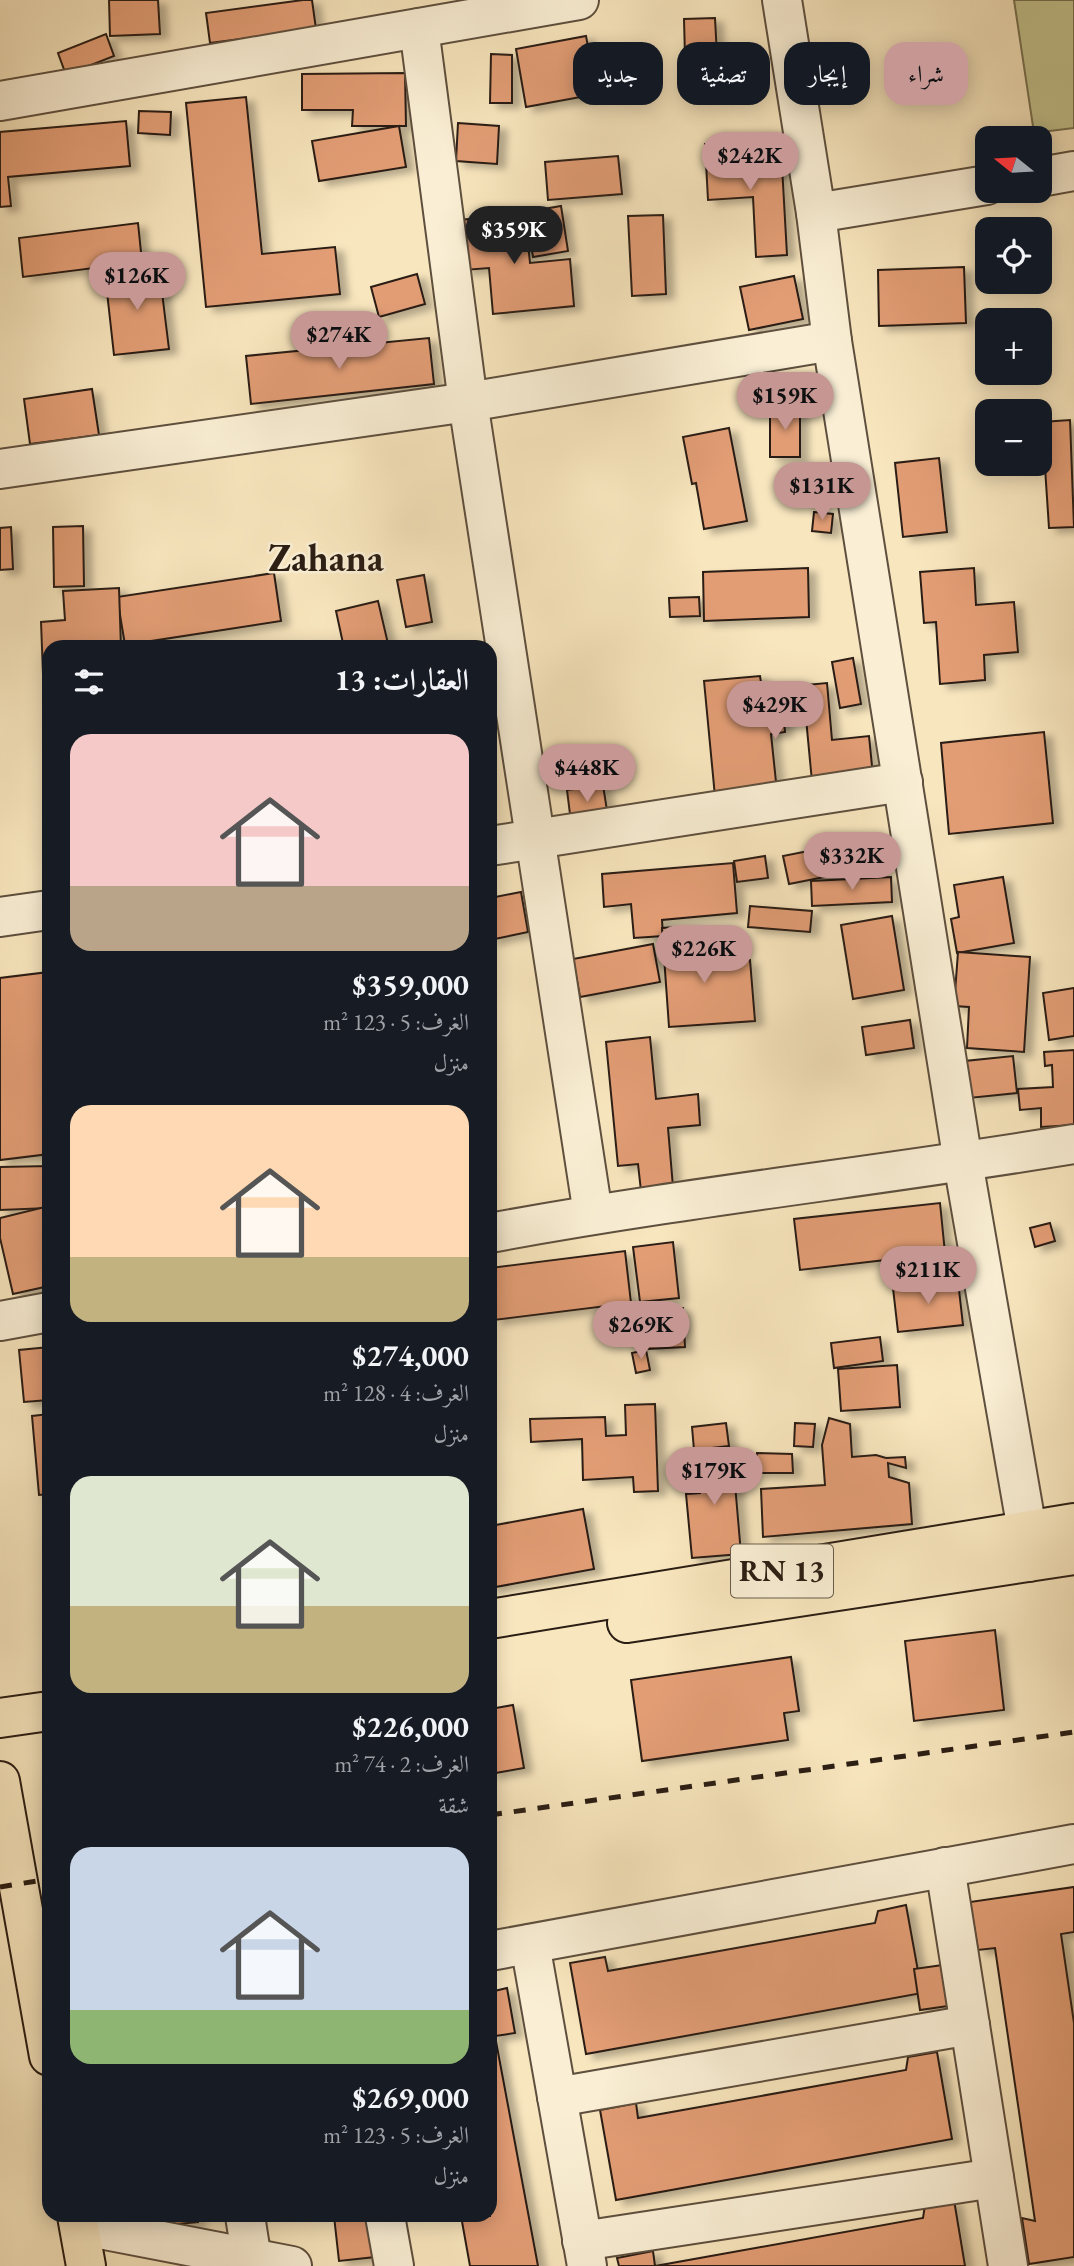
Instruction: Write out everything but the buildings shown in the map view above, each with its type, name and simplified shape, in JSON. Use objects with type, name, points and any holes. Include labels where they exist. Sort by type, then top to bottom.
[{"type":"main road","name":"RN 13","points":[[497,1643],[1028,1546],[1074,1523]]},
{"type":"main road","name":"RN 13","points":[[497,1618],[1028,1546],[1074,1555]]},
{"type":"main road","points":[[0,1695],[42,1689]]},
{"type":"main road","points":[[0,1718],[42,1712]]},
{"type":"main road","points":[[0,1781],[42,2008]]},
{"type":"main road","points":[[78,2222],[86,2266]]},
{"type":"street","points":[[0,101],[579,0]]},
{"type":"street","points":[[782,0],[816,213],[832,341],[963,1162],[1028,1546]]},
{"type":"street","points":[[419,28],[468,402],[593,1214]]},
{"type":"street","points":[[1052,175],[1074,171]]},
{"type":"street","points":[[816,213],[975,187]]},
{"type":"street","points":[[0,470],[468,402],[832,341]]},
{"type":"street","points":[[497,845],[903,782]]},
{"type":"street","points":[[0,917],[42,911]]},
{"type":"street","points":[[497,1232],[593,1214],[1074,1144]]},
{"type":"street","points":[[0,1321],[42,1313]]},
{"type":"street","points":[[497,1950],[1074,1844]]},
{"type":"street","points":[[945,1867],[1008,2266]]},
{"type":"street","points":[[530,1944],[585,2254],[994,2178]]},
{"type":"street","points":[[556,2097],[970,2025]]},
{"type":"street","points":[[86,2222],[253,2262],[292,2266]]},
{"type":"street","points":[[246,2222],[253,2262]]},
{"type":"street","points":[[386,2222],[394,2266]]},
{"type":"green space","points":[[1014,0],[1074,0],[1074,128],[1052,131],[1052,126],[1033,126]]},
{"type":"railway","points":[[497,1814],[1074,1732]]},
{"type":"railway","points":[[0,1887],[42,1880]]},
{"type":"district","name":"Zahana","points":[[326,558]]}]
